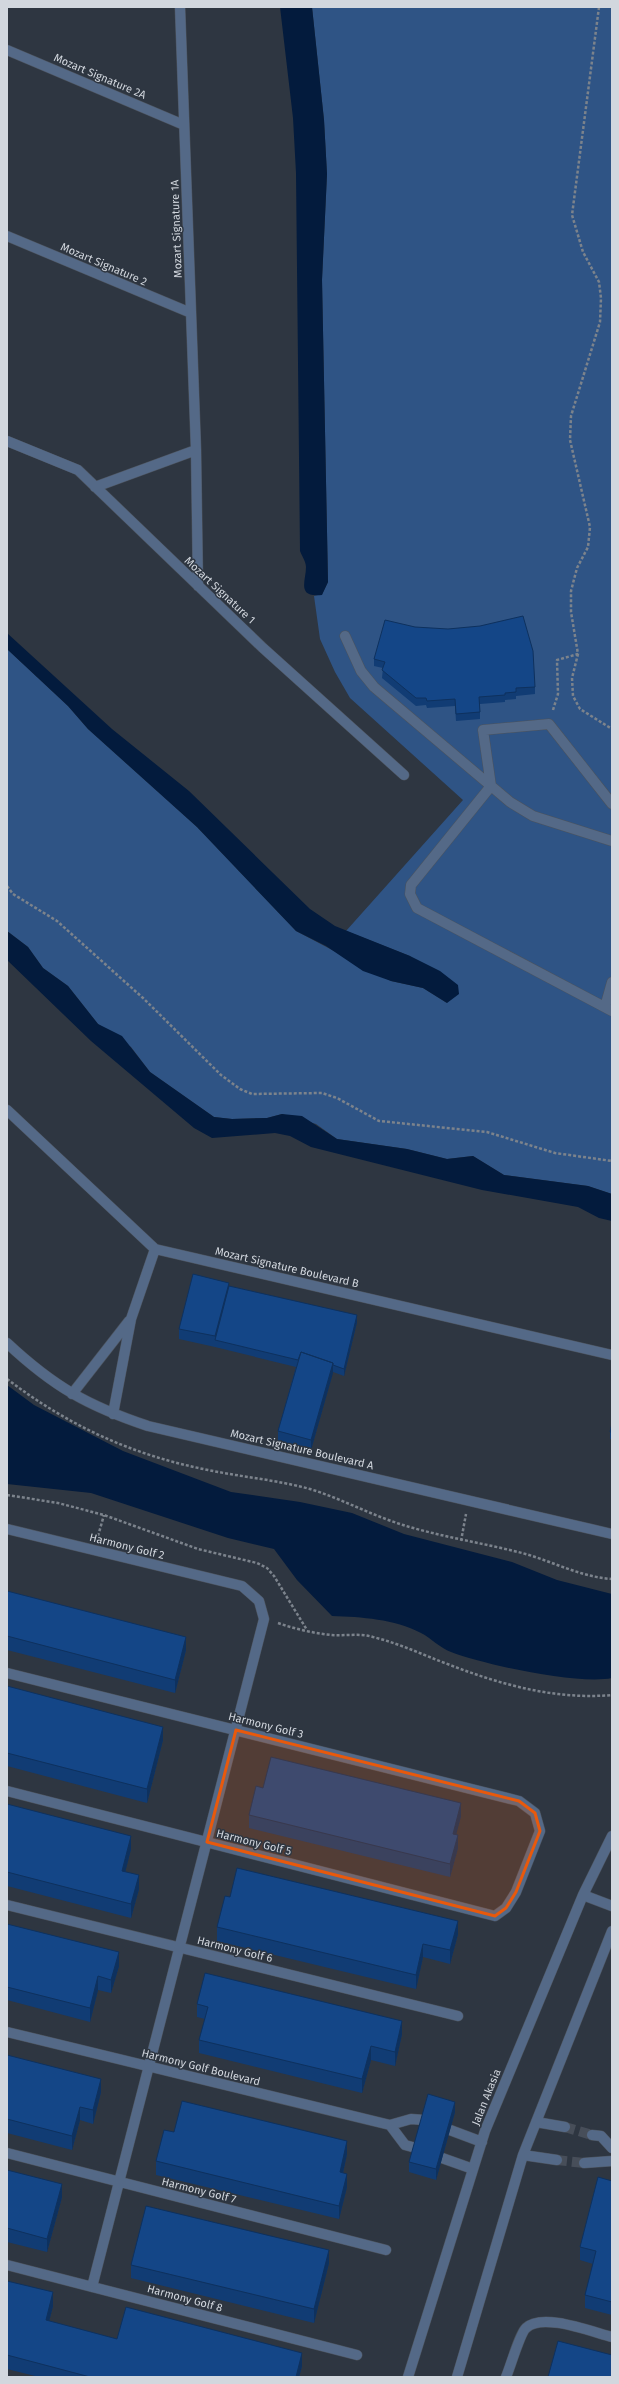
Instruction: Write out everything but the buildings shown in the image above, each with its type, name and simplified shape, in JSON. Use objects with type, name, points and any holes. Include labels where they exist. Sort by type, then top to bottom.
[{"type":"street","name":"Mozart Signature 1A","points":[[180,7],[196,450],[198,586]]},
{"type":"street","name":"Mozart Signature 2A","points":[[7,50],[184,125]]},
{"type":"street","name":"Mozart Signature 2","points":[[7,236],[191,313]]},
{"type":"street","name":"Mozart Signature 1","points":[[7,442],[78,470],[198,586],[404,775]]},
{"type":"street","points":[[95,487],[196,450]]},
{"type":"street","points":[[344,636],[361,671],[374,687],[510,802],[533,816],[612,841]]},
{"type":"street","points":[[612,804],[549,724],[483,730],[491,786],[412,885],[410,894],[417,908],[608,1009],[612,982]]},
{"type":"street","points":[[7,1110],[155,1249],[131,1319],[113,1414]]},
{"type":"street","name":"Mozart Signature Boulevard B","points":[[155,1249],[612,1355]]},
{"type":"street","points":[[72,1394],[131,1319]]},
{"type":"street","name":"Mozart Signature Boulevard A","points":[[7,1343],[37,1371],[72,1394],[113,1414],[148,1426],[612,1534]]},
{"type":"street","name":"Harmony Golf 2","points":[[7,1529],[242,1586],[259,1601],[264,1619]]},
{"type":"street","points":[[92,2287],[264,1619]]},
{"type":"street","name":"Harmony Golf 3","points":[[7,1673],[519,1801],[535,1813],[540,1831],[516,1892],[506,1908],[495,1916]]},
{"type":"street","name":"Harmony Golf 5","points":[[7,1791],[495,1916]]},
{"type":"street","name":"Jalan Akasia","points":[[408,2377],[482,2142],[583,1895],[612,1836]]},
{"type":"street","points":[[583,1895],[612,1906]]},
{"type":"street","name":"Harmony Golf 6","points":[[7,1906],[458,2016]]},
{"type":"street","points":[[457,2377],[523,2155],[612,1931]]},
{"type":"street","name":"Harmony Golf Boulevard","points":[[7,2032],[390,2125],[412,2119],[424,2120]]},
{"type":"street","points":[[536,2122],[564,2127]]},
{"type":"street","points":[[390,2125],[405,2145],[416,2148]]},
{"type":"street","points":[[450,2130],[482,2142]]},
{"type":"street","points":[[592,2135],[601,2136],[612,2148]]},
{"type":"street","name":"Harmony Golf 7","points":[[7,2153],[386,2250]]},
{"type":"street","points":[[523,2155],[557,2160]]},
{"type":"street","points":[[442,2158],[473,2169]]},
{"type":"street","points":[[584,2163],[612,2161]]},
{"type":"street","name":"Harmony Golf 8","points":[[7,2265],[357,2356]]},
{"type":"street","points":[[506,2377],[525,2328],[538,2321],[557,2323],[612,2337]]},
{"type":"path","points":[[599,7],[572,215],[581,246],[599,282],[601,298],[600,322],[571,416],[570,440],[590,527],[588,547],[577,568],[571,591],[571,612],[578,654],[572,678],[573,696],[580,709],[612,729]]},
{"type":"path","points":[[549,724],[558,694],[557,660],[578,654]]},
{"type":"path","points":[[7,886],[13,894],[57,921],[110,968],[221,1075],[240,1089],[252,1094],[322,1093],[337,1098],[379,1121],[487,1132],[556,1153],[612,1161]]},
{"type":"path","points":[[7,1379],[72,1424],[114,1443],[161,1459],[206,1470],[309,1489],[343,1500],[401,1525],[461,1541],[524,1554],[586,1575],[612,1579]]},
{"type":"path","points":[[7,1495],[58,1503],[104,1515],[198,1549],[257,1563],[267,1568],[274,1576],[307,1630]]},
{"type":"path","points":[[461,1541],[469,1501]]},
{"type":"path","points":[[94,1550],[104,1515]]},
{"type":"path","points":[[264,1619],[331,1635],[368,1636],[399,1644],[450,1665],[507,1685],[565,1696],[612,1696]]},
{"type":"highlighted area","points":[[236,1730],[519,1801],[535,1813],[540,1831],[516,1892],[506,1908],[495,1916],[207,1842]]},
{"type":"shaded area","points":[[280,7],[312,7],[324,120],[327,174],[322,280],[328,582],[322,595],[309,594],[304,587],[306,565],[300,551],[296,173],[293,118]]},
{"type":"shaded area","points":[[312,7],[612,7],[612,1194],[588,1186],[504,1175],[473,1156],[447,1159],[407,1149],[337,1139],[316,1124],[282,1114],[267,1118],[232,1119],[214,1117],[150,1072],[131,1047],[98,1024],[68,986],[43,968],[28,947],[7,931],[7,649],[68,706],[88,729],[197,827],[296,931],[391,981],[423,988],[447,1003],[410,956],[346,931],[463,800],[350,698],[335,672],[320,639],[314,596],[322,594],[328,582],[322,280],[327,174],[324,120]]},
{"type":"shaded area","points":[[7,633],[112,729],[189,791],[310,909],[335,926],[410,956],[440,971],[458,985],[459,994],[447,1003],[423,988],[391,981],[363,971],[326,946],[296,931],[197,827],[88,729],[68,706],[7,649]]},
{"type":"shaded area","points":[[7,931],[28,947],[43,968],[68,986],[98,1024],[122,1036],[150,1072],[214,1117],[232,1119],[267,1118],[282,1114],[302,1116],[337,1139],[407,1149],[447,1159],[473,1156],[504,1175],[588,1186],[612,1194],[612,1221],[599,1218],[578,1207],[482,1190],[311,1147],[290,1136],[275,1133],[212,1138],[194,1128],[91,1041],[7,960]]},
{"type":"shaded area","points":[[7,1385],[34,1405],[123,1451],[231,1492],[300,1502],[352,1513],[404,1534],[512,1562],[557,1580],[612,1594],[612,1678],[578,1679],[508,1668],[451,1652],[411,1628],[366,1618],[332,1616],[297,1580],[274,1549],[228,1538],[91,1493],[7,1484]]},
{"type":"tunnel","points":[[565,2127],[592,2135]]},
{"type":"tunnel","points":[[557,2160],[584,2163]]}]
